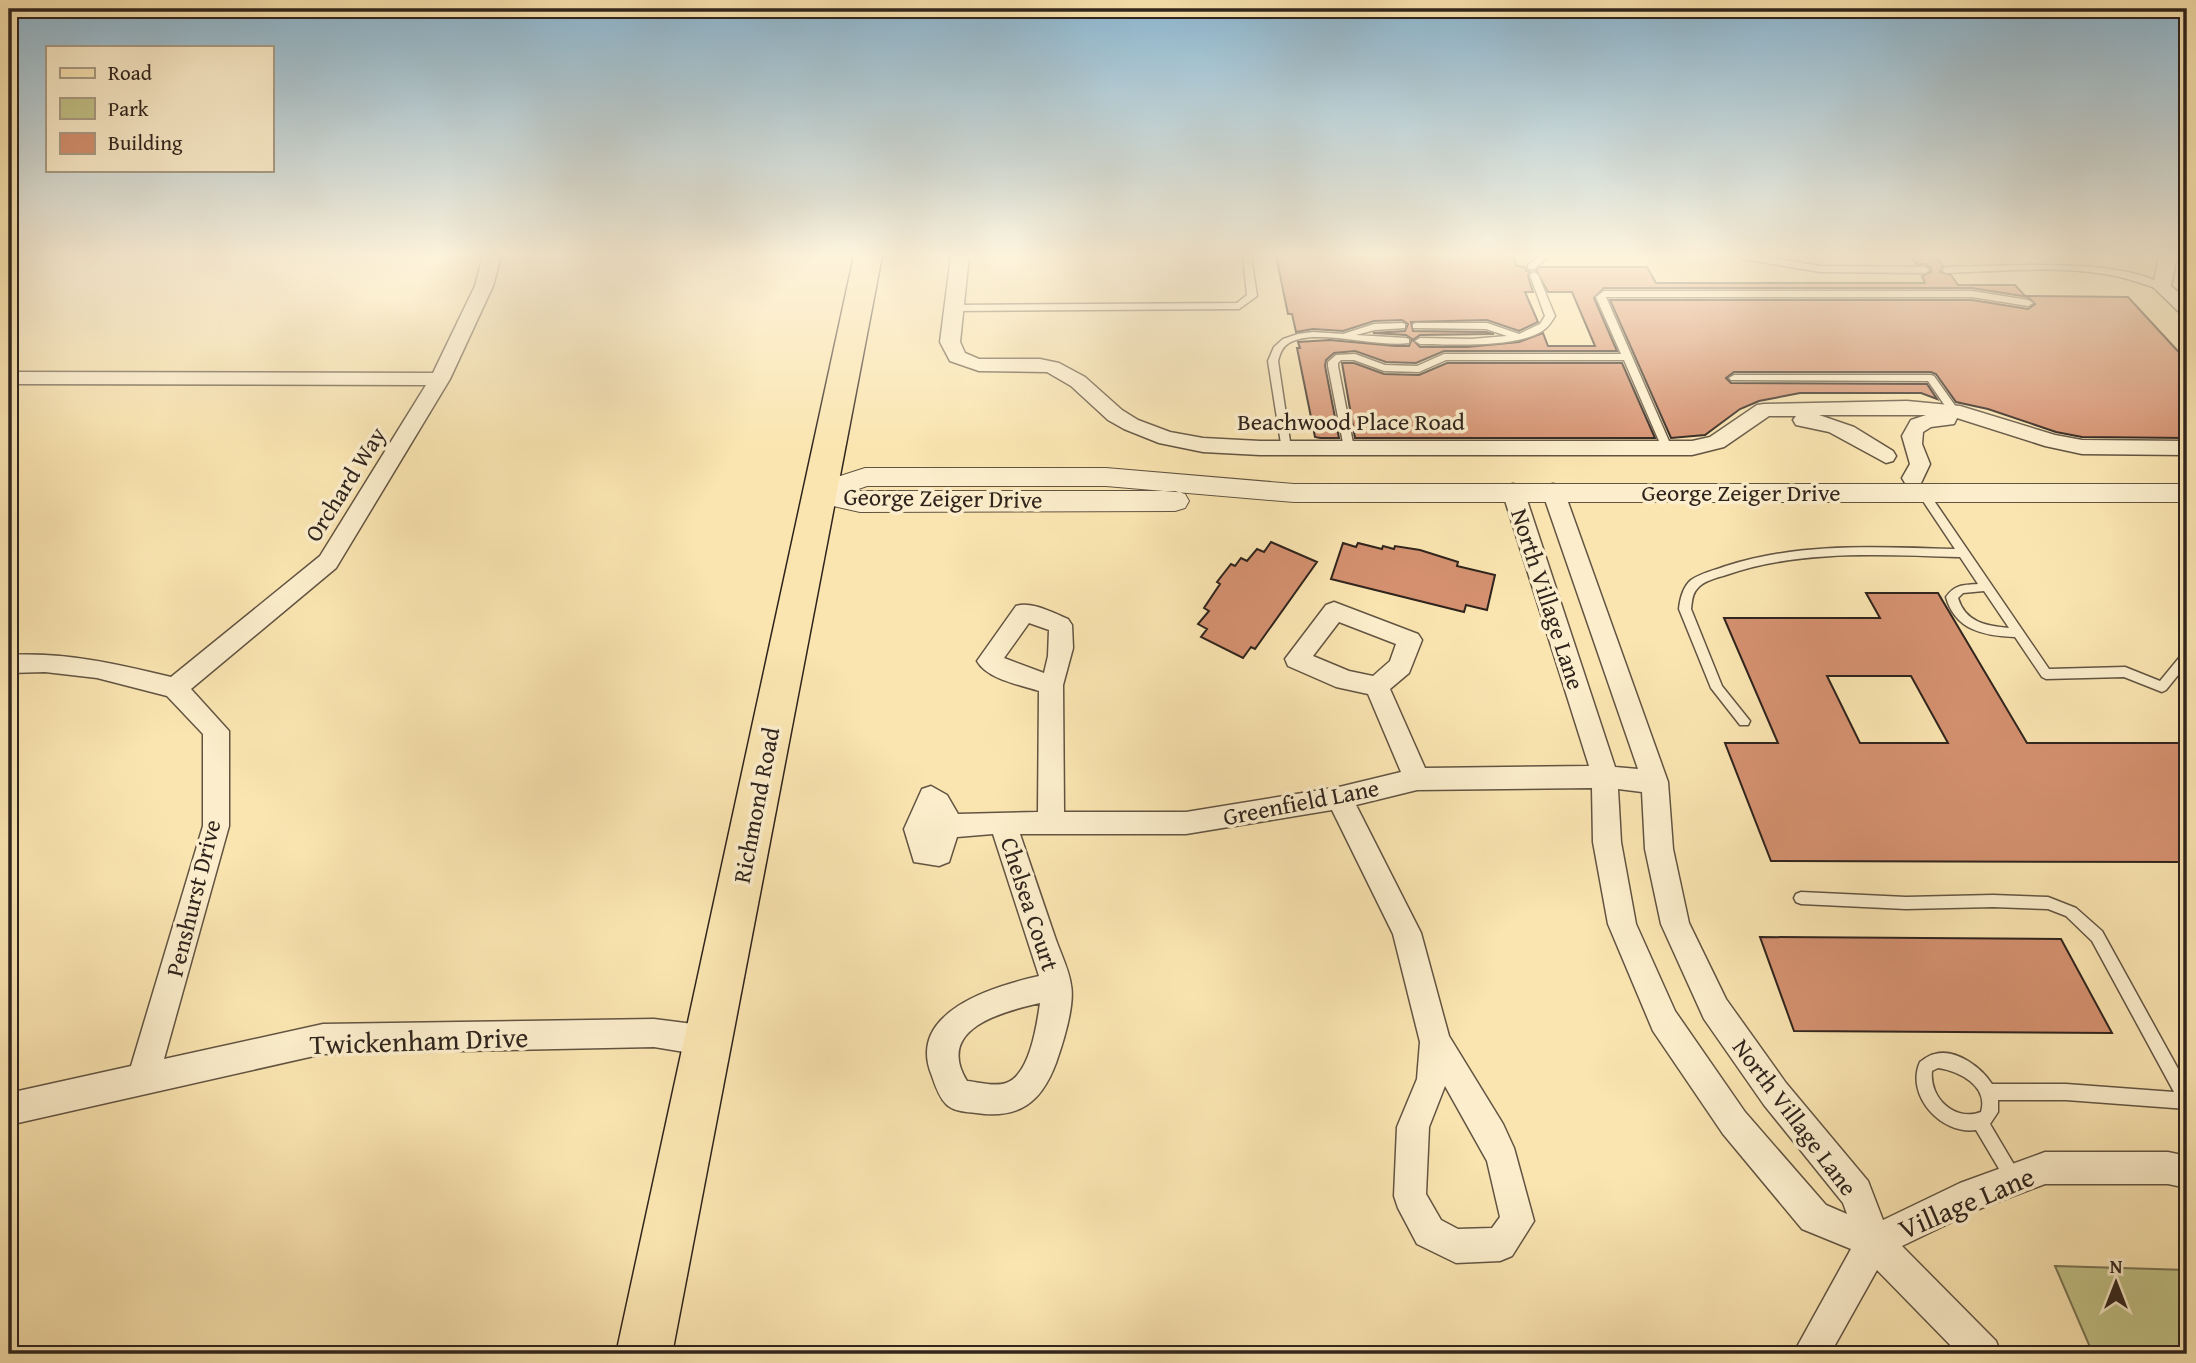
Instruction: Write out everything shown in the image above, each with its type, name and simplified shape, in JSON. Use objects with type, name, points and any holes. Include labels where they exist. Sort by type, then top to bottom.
[{"type":"main road","name":"Richmond Road","points":[[644,1354],[855,320]]},
{"type":"street","name":"Orchard Way","points":[[175,688],[328,562],[440,379],[468,320]]},
{"type":"street","name":"Beachwood Place Road","points":[[953,320],[950,348],[963,361],[981,365],[1044,365],[1059,370],[1080,381],[1119,417],[1164,438],[1214,446],[1707,446],[1738,429],[1748,419],[1764,410],[1871,407],[1954,411],[2082,447],[2187,448]]},
{"type":"street","points":[[9,378],[440,379]]},
{"type":"street","points":[[1862,441],[1853,426],[1871,407]]},
{"type":"street","points":[[1871,407],[1867,421],[1885,456]]},
{"type":"street","points":[[1871,407],[1918,472]]},
{"type":"street","points":[[1738,429],[1754,429],[1783,420],[1813,419],[1840,427],[1885,456],[1918,472]]},
{"type":"street","points":[[1918,472],[1911,437],[1916,425],[1942,419],[1989,419]]},
{"type":"street","name":"George Zeiger Drive","points":[[819,493],[860,502],[1243,501],[1294,493],[1553,491],[1918,472],[2187,493]]},
{"type":"street","name":"North Village Lane","points":[[1513,491],[1605,777],[1607,842],[1622,924],[1664,1021],[1734,1123],[1814,1217],[1874,1242]]},
{"type":"street","name":"North Village Lane","points":[[1553,491],[1654,782],[1659,849],[1675,924],[1709,997],[1775,1094],[1856,1193],[1874,1242]]},
{"type":"street","points":[[9,664],[45,663],[97,669],[175,688]]},
{"type":"street","points":[[1051,685],[1051,824]]},
{"type":"street","points":[[1377,686],[1417,779]]},
{"type":"street","name":"Penshurst Drive","points":[[143,1079],[190,927],[216,827],[216,731],[175,688]]},
{"type":"street","name":"Greenfield Lane","points":[[948,827],[1003,823],[1186,823],[1339,798],[1417,779],[1605,777],[1654,782]]},
{"type":"street","points":[[1339,798],[1407,933],[1435,1041],[1492,1135],[1503,1159],[1517,1221],[1500,1244],[1455,1246],[1429,1232],[1410,1196],[1413,1127],[1432,1079],[1435,1041]]},
{"type":"street","name":"Chelsea Court","points":[[1003,823],[1058,985]]},
{"type":"street","name":"Twickenham Drive","points":[[9,1109],[323,1039],[654,1033],[709,1041]]},
{"type":"street","name":"Village Lane","points":[[1811,1354],[1874,1242],[1972,1195],[2045,1168],[2168,1168],[2187,1172]]},
{"type":"street","points":[[1874,1242],[1983,1354]]},
{"type":"lane","points":[[1420,341],[1488,341],[1540,331],[1549,320]]},
{"type":"lane","points":[[1611,320],[1667,448]]},
{"type":"lane","points":[[1286,448],[1273,361],[1275,352],[1284,342],[1299,336],[1347,335],[1374,327],[1402,326]]},
{"type":"lane","points":[[1416,326],[1487,326],[1517,336]]},
{"type":"lane","points":[[1347,335],[1366,340],[1406,341]]},
{"type":"lane","points":[[1349,448],[1333,366],[1333,362],[1339,357],[1359,358],[1384,368],[1419,369],[1444,357],[1627,357]]},
{"type":"lane","points":[[1734,378],[1931,377],[1954,411]]},
{"type":"lane","points":[[1918,472],[1965,553],[2046,674],[2124,672],[2162,687],[2187,656]]},
{"type":"lane","points":[[1744,722],[1717,688],[1685,609],[1686,596],[1695,583],[1734,567],[1775,555],[1824,552],[1965,553]]},
{"type":"lane","points":[[1988,587],[1960,589],[1952,597],[1953,606],[1965,621],[1983,629],[2018,633]]},
{"type":"lane","points":[[1801,898],[1906,903],[2048,903],[2071,912],[2097,936],[2187,1100]]},
{"type":"lane","points":[[1937,1060],[1955,1062],[1973,1072],[1983,1083],[1992,1102],[1987,1116],[1980,1122],[1956,1120],[1943,1113],[1926,1094],[1922,1079],[1925,1067],[1937,1060]]},
{"type":"lane","points":[[1987,1092],[2106,1094],[2187,1100]]},
{"type":"lane","points":[[1980,1122],[2015,1179]]},
{"type":"green space","points":[[2055,1266],[2187,1270],[2187,1354],[2093,1354]]},
{"type":"building","points":[[1293,320],[1537,320],[1538,322],[1519,331],[1487,320],[1411,322],[1413,331],[1494,334],[1420,335],[1413,340],[1420,347],[1467,347],[1519,342],[1543,333],[1548,346],[1595,346],[1584,320],[1603,320],[1617,351],[1444,351],[1416,363],[1386,362],[1355,351],[1334,353],[1326,360],[1325,366],[1339,438],[1320,438],[1315,437],[1298,342],[1330,340],[1409,346],[1412,339],[1406,335],[1373,333],[1405,331],[1408,324],[1402,320],[1374,321],[1343,331],[1313,329],[1296,332]]},
{"type":"building","points":[[1619,320],[2149,320],[2187,361],[2187,438],[2082,437],[2056,432],[1988,409],[1956,402],[1936,374],[1931,372],[1734,372],[1726,378],[1731,383],[1927,384],[1937,399],[1921,393],[1800,393],[1759,401],[1740,409],[1705,435],[1671,438]]},
{"type":"building","points":[[1342,363],[1354,363],[1384,374],[1419,375],[1447,363],[1622,363],[1655,438],[1355,438]]},
{"type":"building","points":[[1271,542],[1317,562],[1255,649],[1251,647],[1243,658],[1201,637],[1207,629],[1198,624],[1209,611],[1204,608],[1220,584],[1217,582],[1231,564],[1235,566],[1241,558],[1247,561],[1257,549],[1264,552]]},
{"type":"building","points":[[1343,543],[1356,547],[1358,543],[1382,549],[1383,546],[1394,549],[1395,546],[1420,550],[1458,562],[1457,566],[1495,575],[1487,610],[1466,605],[1464,612],[1331,579]]},
{"type":"building","points":[[1866,593],[1938,593],[2027,743],[2187,743],[2187,862],[1771,861],[1725,743],[1778,743],[1724,618],[1880,618]],"holes":[[[1827,676],[1911,676],[1948,743],[1860,743]]]},
{"type":"building","points":[[1760,937],[2061,939],[2112,1033],[1794,1031]]}]
